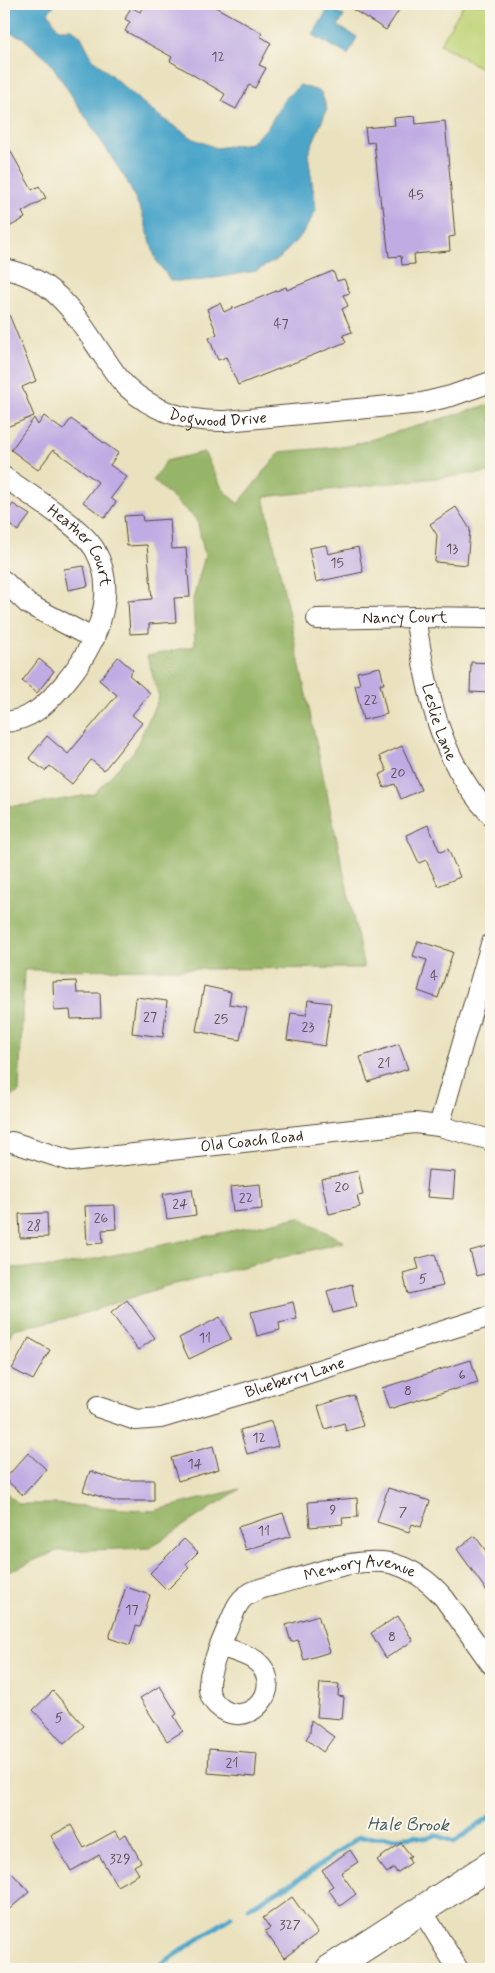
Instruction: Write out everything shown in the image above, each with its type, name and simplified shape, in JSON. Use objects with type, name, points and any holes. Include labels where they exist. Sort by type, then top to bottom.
[{"type":"main road","points":[[330,1969],[491,1865]]},
{"type":"street","name":"Dogwood Drive","points":[[4,269],[20,272],[37,280],[54,292],[79,320],[126,386],[154,407],[184,418],[203,421],[226,421],[401,406],[451,396],[491,382]]},
{"type":"street","name":"Heather Court","points":[[4,477],[78,531],[95,550],[104,580],[102,618],[94,639],[69,678],[46,704],[26,718],[4,722]]},
{"type":"street","points":[[4,581],[28,604],[94,639]]},
{"type":"street","name":"Leslie Lane","points":[[415,617],[437,725],[457,767],[478,801],[491,815]]},
{"type":"street","name":"Nancy Court","points":[[317,619],[491,618]]},
{"type":"street","points":[[439,1126],[491,944]]},
{"type":"street","name":"Old Coach Road","points":[[12,1142],[71,1161],[415,1123],[439,1126],[491,1140]]},
{"type":"street","name":"Blueberry Lane","points":[[98,1407],[136,1420],[161,1418],[491,1316]]},
{"type":"street","name":"Memory Avenue","points":[[221,1646],[236,1608],[248,1594],[349,1565],[373,1562],[401,1566],[435,1588],[491,1664]]},
{"type":"street","points":[[421,1910],[458,1969]]},
{"type":"green space","points":[[464,4],[491,4],[491,74],[440,44]]},
{"type":"green space","points":[[491,404],[491,472],[264,497],[364,968],[24,970],[19,1092],[4,1101],[4,806],[30,805],[94,794],[134,751],[159,697],[147,656],[195,646],[193,599],[205,556],[197,520],[153,480],[166,461],[204,452],[222,488],[238,504],[280,452],[349,446]]},
{"type":"green space","points":[[299,1217],[344,1242],[166,1286],[73,1317],[13,1329],[4,1350],[4,1268],[55,1267]]},
{"type":"green space","points":[[240,1489],[149,1548],[57,1551],[4,1573],[4,1491],[19,1504],[56,1504],[153,1511]]},
{"type":"water","points":[[4,4],[56,4],[48,12],[58,29],[72,29],[80,35],[92,58],[163,119],[194,139],[216,148],[251,143],[268,127],[284,100],[300,85],[321,92],[327,109],[308,154],[316,210],[304,232],[280,258],[256,271],[197,281],[171,281],[156,260],[142,213],[127,181],[50,62],[22,37],[4,31]]},
{"type":"water","points":[[329,7],[344,16],[338,26],[357,37],[348,55],[313,35]]},
{"type":"building","points":[[144,4],[210,4],[262,33],[260,36],[271,43],[259,65],[266,68],[255,88],[249,85],[236,109],[221,101],[225,94],[170,61],[172,57],[125,31],[130,22],[125,19],[131,7],[140,12]]},
{"type":"building","points":[[344,4],[403,4],[386,30]]},
{"type":"building","points":[[415,116],[416,124],[445,121],[455,236],[449,237],[450,251],[414,254],[415,264],[402,265],[401,256],[389,257],[374,142],[367,143],[365,128],[395,125],[394,118]]},
{"type":"building","points":[[4,139],[32,190],[39,186],[46,198],[22,212],[25,218],[4,230]]},
{"type":"building","points":[[333,271],[337,281],[344,279],[350,293],[343,295],[348,306],[342,309],[352,332],[343,335],[346,342],[238,385],[226,357],[218,360],[209,338],[217,334],[207,309],[220,303],[224,312],[286,287],[287,290]]},
{"type":"building","points":[[4,302],[36,381],[22,387],[34,416],[4,428]]},
{"type":"building","points":[[44,416],[63,430],[71,419],[118,453],[110,465],[127,477],[111,498],[116,502],[105,518],[83,502],[98,482],[68,460],[53,450],[38,470],[11,450],[34,418],[38,425]]},
{"type":"building","points":[[13,504],[30,515],[18,531],[4,521],[4,517]]},
{"type":"building","points":[[456,507],[470,529],[467,565],[435,562],[437,535],[430,524]]},
{"type":"building","points":[[142,515],[143,521],[170,519],[172,549],[186,548],[190,597],[174,598],[176,622],[149,624],[149,633],[130,634],[128,601],[152,599],[147,545],[127,546],[124,516]]},
{"type":"building","points":[[326,545],[328,554],[358,547],[363,572],[316,582],[309,548]]},
{"type":"building","points":[[84,566],[88,586],[68,590],[64,569]]},
{"type":"building","points":[[118,657],[133,670],[129,675],[150,693],[132,715],[142,723],[104,770],[91,760],[72,784],[50,766],[45,771],[29,758],[47,736],[68,754],[117,695],[99,680]]},
{"type":"building","points":[[39,659],[54,671],[37,693],[22,681]]},
{"type":"building","points":[[471,662],[491,663],[491,693],[470,692]]},
{"type":"building","points":[[380,667],[384,684],[380,684],[387,714],[363,720],[355,685],[360,684],[357,672]]},
{"type":"building","points":[[402,746],[421,790],[401,799],[395,784],[384,788],[379,775],[387,771],[380,756]]},
{"type":"building","points":[[428,825],[440,852],[448,849],[460,877],[438,886],[426,860],[419,863],[406,835]]},
{"type":"building","points":[[418,941],[453,952],[438,998],[418,991],[427,960],[413,956]]},
{"type":"building","points":[[76,981],[77,993],[100,993],[101,1018],[71,1019],[70,1010],[54,1011],[53,982]]},
{"type":"building","points":[[204,986],[231,992],[229,1004],[247,1007],[240,1040],[196,1031]]},
{"type":"building","points":[[136,997],[167,1001],[163,1037],[132,1033]]},
{"type":"building","points":[[308,1000],[331,1003],[325,1046],[287,1040],[291,1013],[306,1015]]},
{"type":"building","points":[[399,1044],[408,1069],[368,1082],[360,1057]]},
{"type":"building","points":[[428,1170],[455,1172],[453,1199],[427,1197]]},
{"type":"building","points":[[358,1171],[363,1195],[357,1196],[360,1207],[329,1214],[321,1179]]},
{"type":"building","points":[[260,1184],[262,1209],[233,1212],[230,1187]]},
{"type":"building","points":[[192,1189],[196,1215],[167,1219],[163,1194]]},
{"type":"building","points":[[115,1205],[116,1229],[102,1230],[103,1243],[87,1244],[85,1206]]},
{"type":"building","points":[[47,1213],[48,1237],[20,1238],[19,1214]]},
{"type":"building","points":[[491,1245],[491,1272],[477,1276],[470,1251]]},
{"type":"building","points":[[435,1254],[443,1286],[408,1294],[403,1273],[419,1269],[416,1259]]},
{"type":"building","points":[[352,1284],[356,1307],[333,1313],[327,1291]]},
{"type":"building","points":[[127,1300],[155,1338],[138,1350],[111,1313]]},
{"type":"building","points":[[293,1302],[297,1319],[279,1323],[280,1330],[257,1336],[251,1312]]},
{"type":"building","points":[[220,1317],[231,1339],[189,1359],[179,1338]]},
{"type":"building","points":[[29,1338],[50,1350],[33,1380],[12,1369]]},
{"type":"building","points":[[471,1360],[478,1383],[389,1409],[382,1388]]},
{"type":"building","points":[[354,1395],[363,1426],[346,1431],[344,1423],[325,1429],[318,1406]]},
{"type":"building","points":[[271,1421],[278,1446],[247,1454],[240,1430]]},
{"type":"building","points":[[213,1446],[219,1469],[178,1481],[171,1458]]},
{"type":"building","points":[[28,1453],[46,1469],[23,1495],[5,1479]]},
{"type":"building","points":[[90,1471],[117,1480],[154,1480],[154,1501],[114,1501],[83,1491]]},
{"type":"building","points":[[388,1488],[430,1501],[421,1527],[412,1524],[409,1532],[377,1522]]},
{"type":"building","points":[[357,1498],[358,1517],[342,1518],[343,1524],[310,1527],[308,1502]]},
{"type":"building","points":[[283,1513],[291,1536],[246,1550],[238,1527]]},
{"type":"building","points":[[475,1536],[491,1558],[491,1597],[457,1549]]},
{"type":"building","points":[[184,1539],[198,1552],[186,1564],[189,1568],[167,1590],[150,1573]]},
{"type":"building","points":[[126,1587],[150,1595],[140,1627],[136,1626],[130,1645],[109,1638]]},
{"type":"building","points":[[318,1615],[330,1652],[304,1660],[298,1640],[291,1642],[286,1625]]},
{"type":"building","points":[[398,1616],[413,1641],[386,1658],[371,1633]]},
{"type":"building","points":[[320,1683],[339,1684],[338,1696],[344,1697],[342,1719],[317,1717]]},
{"type":"building","points":[[160,1686],[177,1714],[174,1716],[183,1731],[167,1741],[140,1698]]},
{"type":"building","points":[[53,1691],[84,1726],[64,1744],[33,1710]]},
{"type":"building","points":[[311,1720],[334,1737],[323,1752],[306,1739],[310,1733]]},
{"type":"building","points":[[209,1749],[257,1753],[255,1777],[208,1773]]},
{"type":"building","points":[[71,1825],[84,1848],[115,1831],[119,1838],[126,1834],[141,1862],[134,1866],[139,1874],[117,1886],[99,1855],[71,1871],[51,1836]]},
{"type":"building","points":[[401,1843],[411,1856],[408,1858],[411,1863],[397,1873],[394,1868],[387,1873],[377,1860]]},
{"type":"building","points":[[350,1850],[358,1862],[341,1873],[356,1894],[340,1906],[328,1889],[333,1886],[322,1870]]},
{"type":"building","points":[[11,1872],[29,1892],[4,1914],[4,1878]]},
{"type":"building","points":[[292,1897],[318,1933],[284,1958],[265,1931],[270,1928],[263,1918]]},
{"type":"waterway","name":"Hale Brook","points":[[248,1908],[306,1875],[359,1837],[398,1838],[414,1836],[425,1838],[436,1835],[454,1842],[491,1816]]},
{"type":"waterway","name":"Hale Brook","points":[[154,1969],[231,1917]]}]
